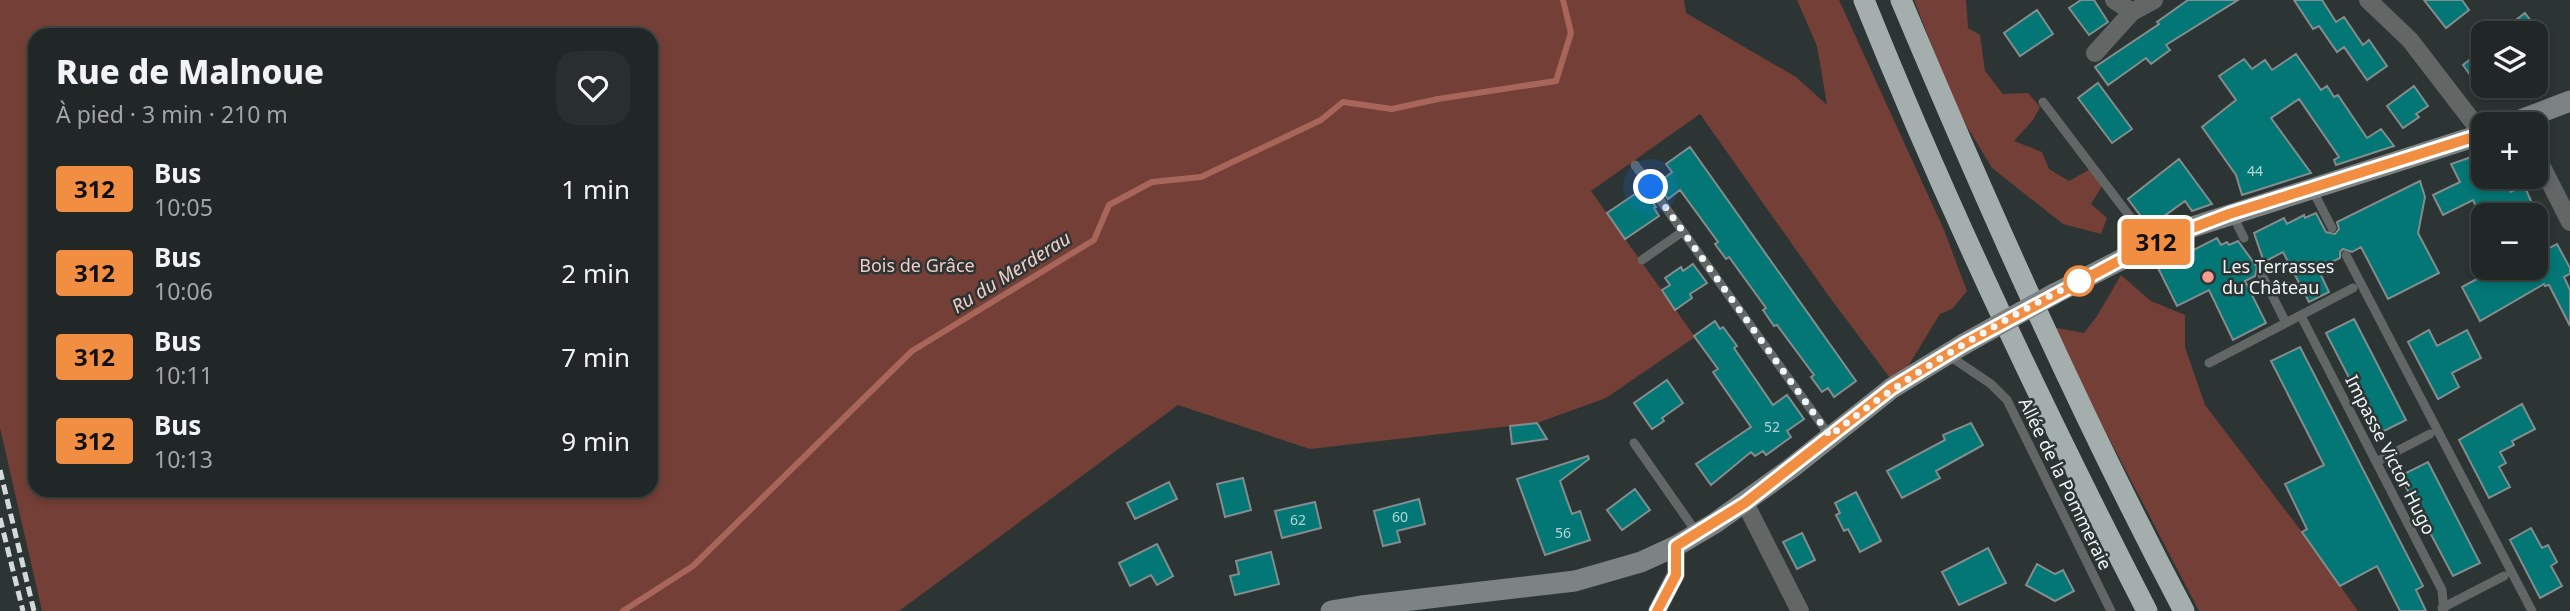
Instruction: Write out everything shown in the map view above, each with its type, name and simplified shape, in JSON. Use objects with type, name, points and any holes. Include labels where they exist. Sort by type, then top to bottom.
[{"type":"highway","points":[[1864,0],[1915,127],[1967,244],[2027,372],[2147,611]]},
{"type":"highway","points":[[1901,0],[1966,155],[2050,342],[2184,611]]},
{"type":"main road","points":[[2543,112],[2570,101]]},
{"type":"main road","points":[[1331,611],[1533,588],[1621,569],[1676,546],[1745,503],[1892,388],[2054,294],[2151,244],[2232,213],[2471,138]]},
{"type":"street","points":[[2114,0],[2132,12]]},
{"type":"street","points":[[2095,53],[2132,12],[2154,0]]},
{"type":"street","points":[[2368,0],[2410,40],[2471,119]]},
{"type":"street","points":[[2548,179],[2570,222]]},
{"type":"street","points":[[1745,503],[1800,611]]},
{"type":"street","points":[[1657,611],[1676,575],[1676,546]]},
{"type":"lane","points":[[2043,102],[2151,244]]},
{"type":"lane","points":[[1635,165],[1830,436]]},
{"type":"lane","points":[[2311,188],[2332,228]]},
{"type":"lane","points":[[2232,213],[2244,238]]},
{"type":"lane","points":[[1643,260],[1682,232]]},
{"type":"lane","points":[[2346,255],[2532,611]]},
{"type":"lane","points":[[2261,273],[2286,323]]},
{"type":"lane","points":[[2209,363],[2353,288]]},
{"type":"lane","name":"Impasse Victor Hugo","points":[[2301,316],[2442,590],[2443,610]]},
{"type":"lane","name":"Allée de la Pommeraie","points":[[1956,349],[2007,400],[2111,611]]},
{"type":"lane","points":[[2376,462],[2430,434]]},
{"type":"lane","points":[[1634,443],[1697,534]]},
{"type":"lane","points":[[2443,610],[2504,576]]},
{"type":"green space","name":"Bois de Grâce","points":[[0,0],[1684,0],[1686,13],[1796,77],[1827,105],[1817,46],[1797,0],[1839,0],[1944,230],[1967,291],[1952,309],[1940,314],[1896,386],[1700,114],[1591,191],[1695,337],[1606,398],[1537,423],[1310,449],[1178,405],[899,611],[42,611],[0,428]]},
{"type":"green space","points":[[1914,0],[1966,0],[1968,28],[1980,35],[1985,71],[2003,94],[2028,93],[2040,107],[2033,120],[2014,141],[2042,152],[2049,169],[2069,181],[2094,167],[2104,183],[2091,204],[2107,218],[2101,234],[2063,224],[1992,168],[1957,110]]},
{"type":"green space","points":[[2121,275],[2151,301],[2185,315],[2185,347],[2205,405],[2302,532],[2358,611],[2199,611],[2051,327],[2084,333]]},
{"type":"building","points":[[2081,0],[2094,0],[2108,22],[2089,35],[2069,8]]},
{"type":"building","points":[[2188,0],[2238,0],[2166,45],[2170,50],[2151,64],[2146,58],[2108,85],[2095,67],[2159,24],[2157,22]]},
{"type":"building","points":[[2294,0],[2322,0],[2336,22],[2344,17],[2363,45],[2369,40],[2387,66],[2367,80],[2344,47],[2337,52],[2319,26],[2313,29]]},
{"type":"building","points":[[2424,0],[2462,0],[2469,10],[2446,28]]},
{"type":"building","points":[[2037,10],[2053,34],[2020,56],[2004,33]]},
{"type":"building","points":[[2525,13],[2531,21],[2515,21]]},
{"type":"building","points":[[2296,54],[2321,90],[2327,86],[2334,97],[2338,95],[2367,138],[2381,129],[2394,146],[2336,165],[2334,160],[2339,157],[2299,99],[2271,118],[2311,173],[2242,195],[2236,175],[2202,127],[2236,100],[2219,76],[2244,59],[2252,69],[2265,60],[2272,70]]},
{"type":"building","points":[[2471,59],[2471,76],[2463,65]]},
{"type":"building","points":[[2098,83],[2132,129],[2112,143],[2078,98]]},
{"type":"building","points":[[2414,86],[2428,106],[2416,114],[2419,117],[2403,128],[2387,106]]},
{"type":"building","points":[[1690,147],[1856,381],[1834,397],[1828,388],[1822,392],[1811,377],[1814,375],[1777,325],[1774,326],[1763,310],[1766,308],[1729,257],[1726,259],[1715,244],[1718,242],[1680,190],[1668,199],[1657,184],[1672,172],[1666,164]]},
{"type":"building","points":[[2471,157],[2471,189],[2509,189],[2511,192],[2526,189],[2532,203],[2474,203],[2473,200],[2443,215],[2433,195],[2460,182],[2451,164]]},
{"type":"building","points":[[2179,159],[2212,204],[2192,211],[2185,201],[2149,227],[2128,199]]},
{"type":"building","points":[[2420,181],[2425,197],[2418,233],[2439,273],[2388,299],[2361,247],[2352,252],[2343,249],[2340,258],[2318,269],[2329,292],[2309,302],[2283,252],[2264,262],[2254,233],[2284,218],[2287,224],[2304,215],[2305,218],[2316,213],[2326,232],[2335,234],[2339,229],[2337,222]]},
{"type":"building","points":[[1641,190],[1646,192],[1659,216],[1625,239],[1607,213]]},
{"type":"building","points":[[2217,238],[2221,245],[2238,241],[2257,267],[2255,276],[2245,281],[2266,323],[2233,340],[2209,290],[2177,306],[2158,268]]},
{"type":"building","points":[[2557,244],[2570,268],[2570,274],[2564,277],[2570,290],[2570,326],[2549,285],[2544,284],[2480,321],[2462,287],[2475,280],[2548,280],[2548,248]]},
{"type":"building","points":[[1693,264],[1707,283],[1690,294],[1692,298],[1675,310],[1662,290],[1670,285],[1665,278],[1681,267],[1683,271]]},
{"type":"building","points":[[2354,319],[2406,420],[2378,434],[2326,333]]},
{"type":"building","points":[[1715,321],[1737,346],[1734,348],[1773,405],[1787,395],[1804,419],[1787,431],[1791,437],[1766,455],[1763,451],[1755,456],[1751,452],[1711,485],[1696,464],[1751,427],[1713,372],[1718,369],[1694,336]]},
{"type":"building","points":[[2429,330],[2437,346],[2467,330],[2481,358],[2452,373],[2459,387],[2438,399],[2408,342]]},
{"type":"building","points":[[2300,347],[2423,586],[2416,590],[2426,611],[2400,611],[2377,566],[2340,586],[2302,532],[2307,529],[2285,484],[2324,465],[2271,361]]},
{"type":"building","points":[[1667,380],[1683,403],[1652,429],[1634,403]]},
{"type":"building","points":[[2522,404],[2535,429],[2512,441],[2514,445],[2500,452],[2506,463],[2499,467],[2510,487],[2489,498],[2459,440]]},
{"type":"building","points":[[1537,423],[1547,439],[1512,444],[1510,426]]},
{"type":"building","points":[[1971,423],[1983,445],[1936,471],[1940,478],[1902,498],[1887,471],[1945,440],[1943,435]]},
{"type":"building","points":[[1588,456],[1589,459],[1560,481],[1572,514],[1580,511],[1590,540],[1545,555],[1517,479]]},
{"type":"building","points":[[2428,462],[2480,563],[2453,576],[2400,476]]},
{"type":"building","points":[[1243,478],[1251,510],[1225,517],[1217,484]]},
{"type":"building","points":[[1169,482],[1177,499],[1135,519],[1127,503]]},
{"type":"building","points":[[1635,489],[1650,510],[1622,530],[1607,510]]},
{"type":"building","points":[[1856,492],[1881,541],[1860,552],[1848,529],[1844,531],[1836,515],[1840,513],[1835,503]]},
{"type":"building","points":[[1419,499],[1425,524],[1397,531],[1400,542],[1383,546],[1374,511]]},
{"type":"building","points":[[1315,502],[1321,528],[1282,538],[1275,511]]},
{"type":"building","points":[[2531,528],[2542,548],[2548,545],[2557,562],[2551,566],[2562,586],[2540,598],[2510,540]]},
{"type":"building","points":[[1802,533],[1815,560],[1797,569],[1783,542]]},
{"type":"building","points":[[1157,544],[1173,576],[1157,585],[1151,575],[1130,586],[1119,563]]},
{"type":"building","points":[[1988,548],[2006,583],[1959,605],[1942,572]]},
{"type":"building","points":[[1271,552],[1279,584],[1235,595],[1230,576],[1239,574],[1236,561]]},
{"type":"building","points":[[2037,564],[2055,574],[2063,570],[2074,591],[2055,601],[2026,585]]},
{"type":"waterway","name":"Ru du Merderau","points":[[623,611],[693,566],[912,351],[1094,240],[1109,205],[1152,182],[1201,177],[1321,120],[1343,102],[1392,109],[1438,99],[1556,81],[1571,33],[1563,0]]},
{"type":"railway","points":[[0,470],[34,611]]},
{"type":"railway","points":[[0,518],[23,611]]},
{"type":"bus line","name":"312","points":[[1657,611],[1676,575],[1676,546],[1745,503],[1892,388],[1964,344],[2067,287],[2186,229],[2471,138]]},
{"type":"place","name":"Les Terrasses du Château","points":[[2208,277]]},
{"type":"route","points":[[1651,187],[1830,436],[1892,388],[1924,368],[2082,279],[2079,281]]}]
